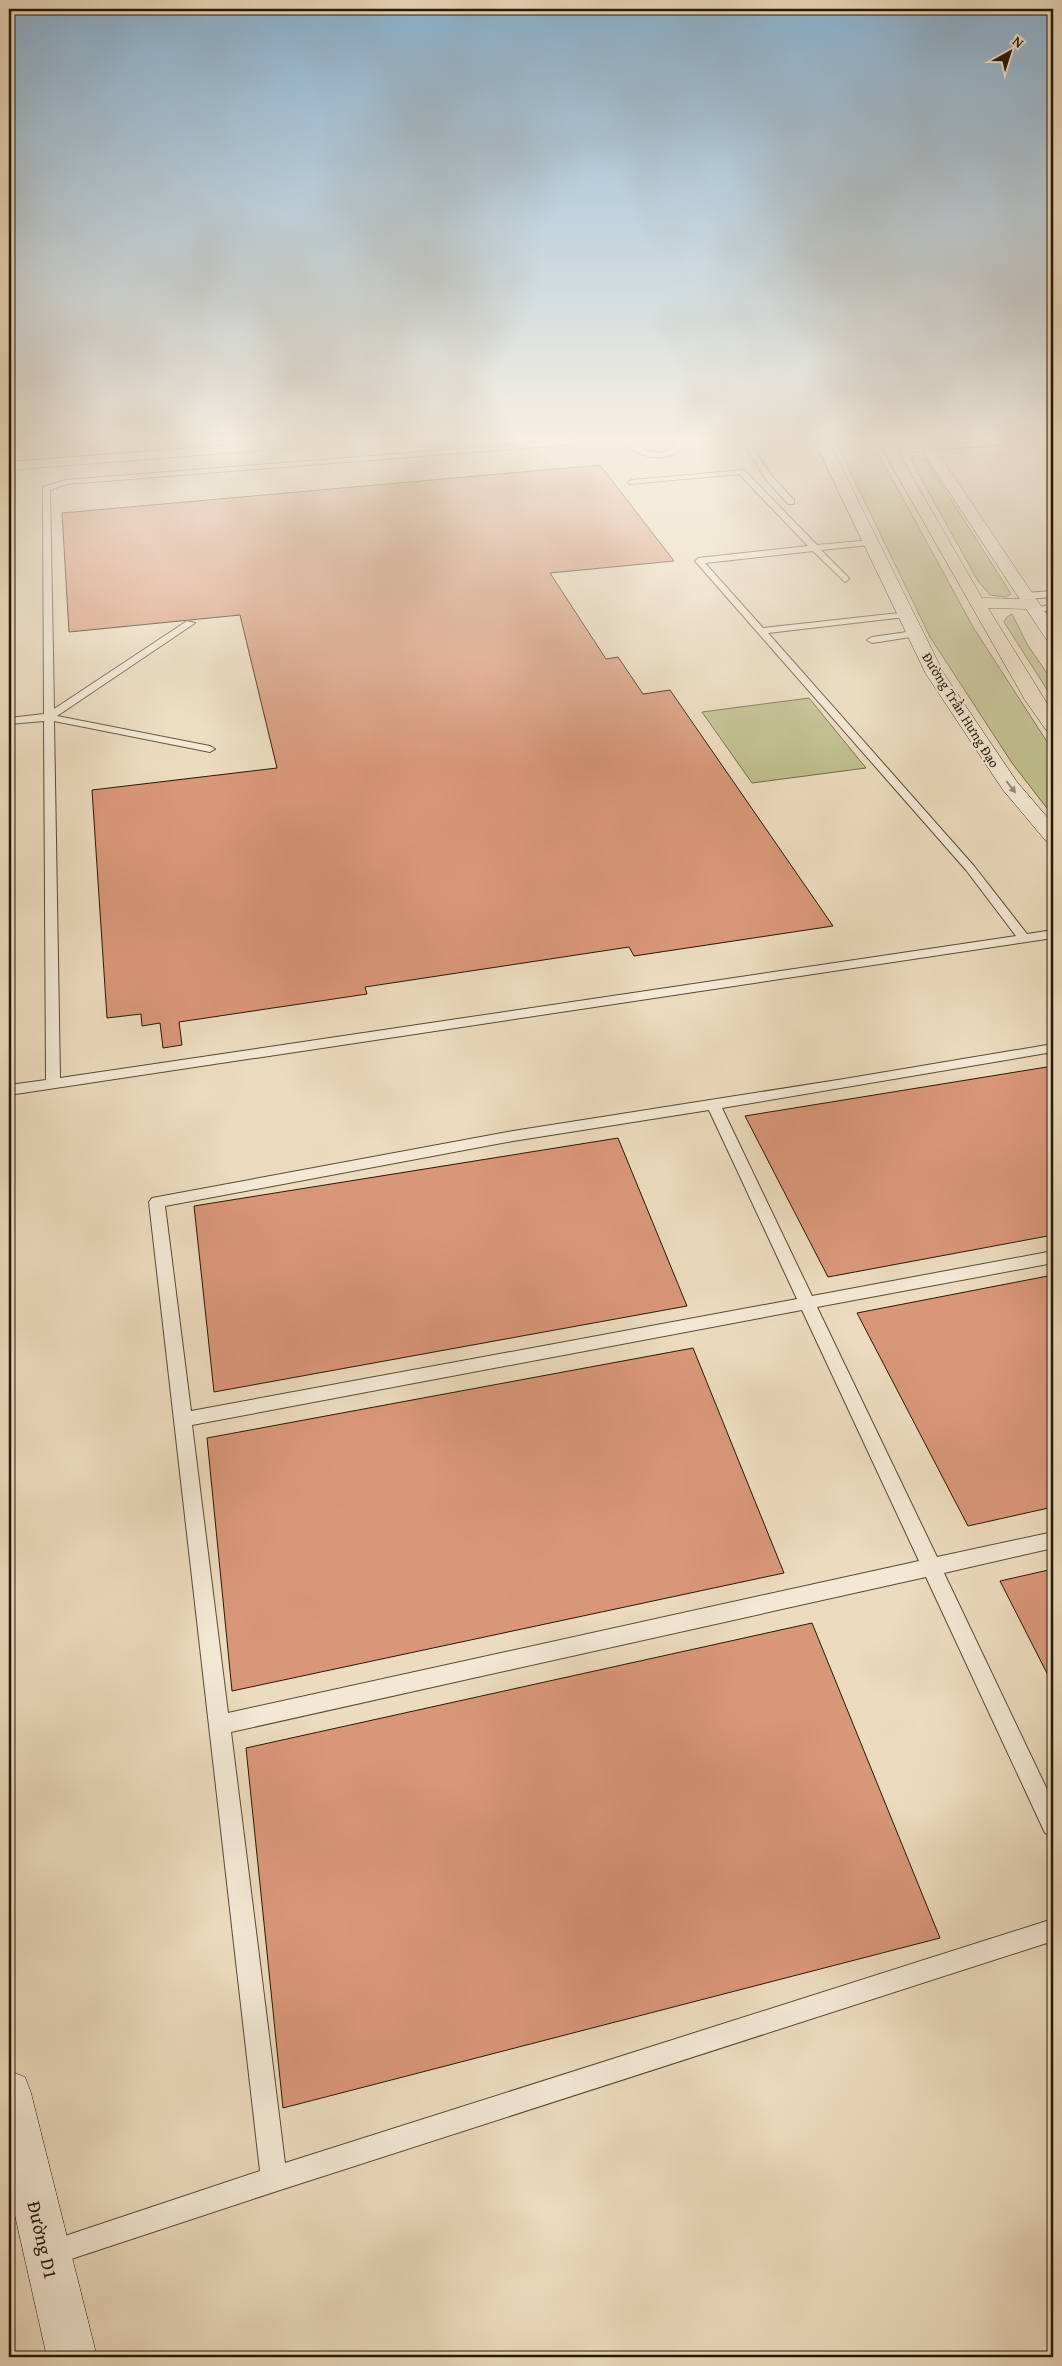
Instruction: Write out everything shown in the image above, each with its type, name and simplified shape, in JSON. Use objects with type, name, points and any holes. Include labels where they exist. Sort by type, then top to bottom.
[{"type":"highway","points":[[946,548],[1034,700],[1053,726]]},
{"type":"highway","points":[[977,603],[1031,603]]},
{"type":"main road","name":"Đường Trần Hưng Đạo","points":[[873,548],[935,674],[1010,786],[1053,837]]},
{"type":"main road","points":[[996,548],[1052,634]]},
{"type":"main road","name":"Đường D1","points":[[9,2093],[72,2357]]},
{"type":"lane","points":[[47,548],[53,1083]]},
{"type":"lane","points":[[812,548],[699,561],[970,868],[1024,938]]},
{"type":"lane","points":[[816,548],[846,578]]},
{"type":"lane","points":[[824,556],[860,548]]},
{"type":"lane","points":[[1031,603],[1053,594]]},
{"type":"lane","points":[[1031,603],[1053,607]]},
{"type":"lane","points":[[762,632],[905,614]]},
{"type":"lane","points":[[48,717],[190,623]]},
{"type":"lane","points":[[872,640],[914,634]]},
{"type":"lane","points":[[9,721],[48,717],[210,748]]},
{"type":"lane","points":[[9,1090],[1053,934]]},
{"type":"lane","points":[[274,2179],[157,1202],[513,1136],[1053,1048]]},
{"type":"lane","points":[[714,1104],[1053,1825]]},
{"type":"lane","points":[[183,1420],[1053,1257]]},
{"type":"lane","points":[[219,1725],[1053,1540]]},
{"type":"lane","points":[[47,2254],[274,2179],[1053,1930]]},
{"type":"shaded area","points":[[887,548],[930,548],[973,627],[1053,751],[1053,816],[1012,763],[930,637]]},
{"type":"shaded area","points":[[960,548],[982,548],[1011,594],[1006,597],[990,595],[978,581]]},
{"type":"shaded area","points":[[1012,614],[1027,644],[1053,682],[1053,699],[1004,622]]},
{"type":"shaded area","points":[[809,698],[866,768],[752,783],[702,712]]},
{"type":"building","points":[[64,548],[664,548],[674,561],[550,573],[606,659],[618,657],[643,694],[670,690],[833,926],[634,956],[629,947],[365,987],[367,994],[179,1022],[182,1045],[163,1048],[160,1023],[142,1026],[141,1014],[107,1018],[92,790],[277,768],[240,615],[69,632]]},
{"type":"building","points":[[1053,1066],[1053,1235],[828,1277],[745,1116]]},
{"type":"building","points":[[618,1138],[687,1306],[214,1392],[194,1206]]},
{"type":"building","points":[[1053,1275],[1053,1507],[968,1526],[857,1313]]},
{"type":"building","points":[[693,1348],[784,1573],[232,1691],[207,1438]]},
{"type":"building","points":[[1053,1569],[1053,1685],[1000,1581]]},
{"type":"building","points":[[812,1623],[940,1938],[283,2108],[246,1748]]}]
